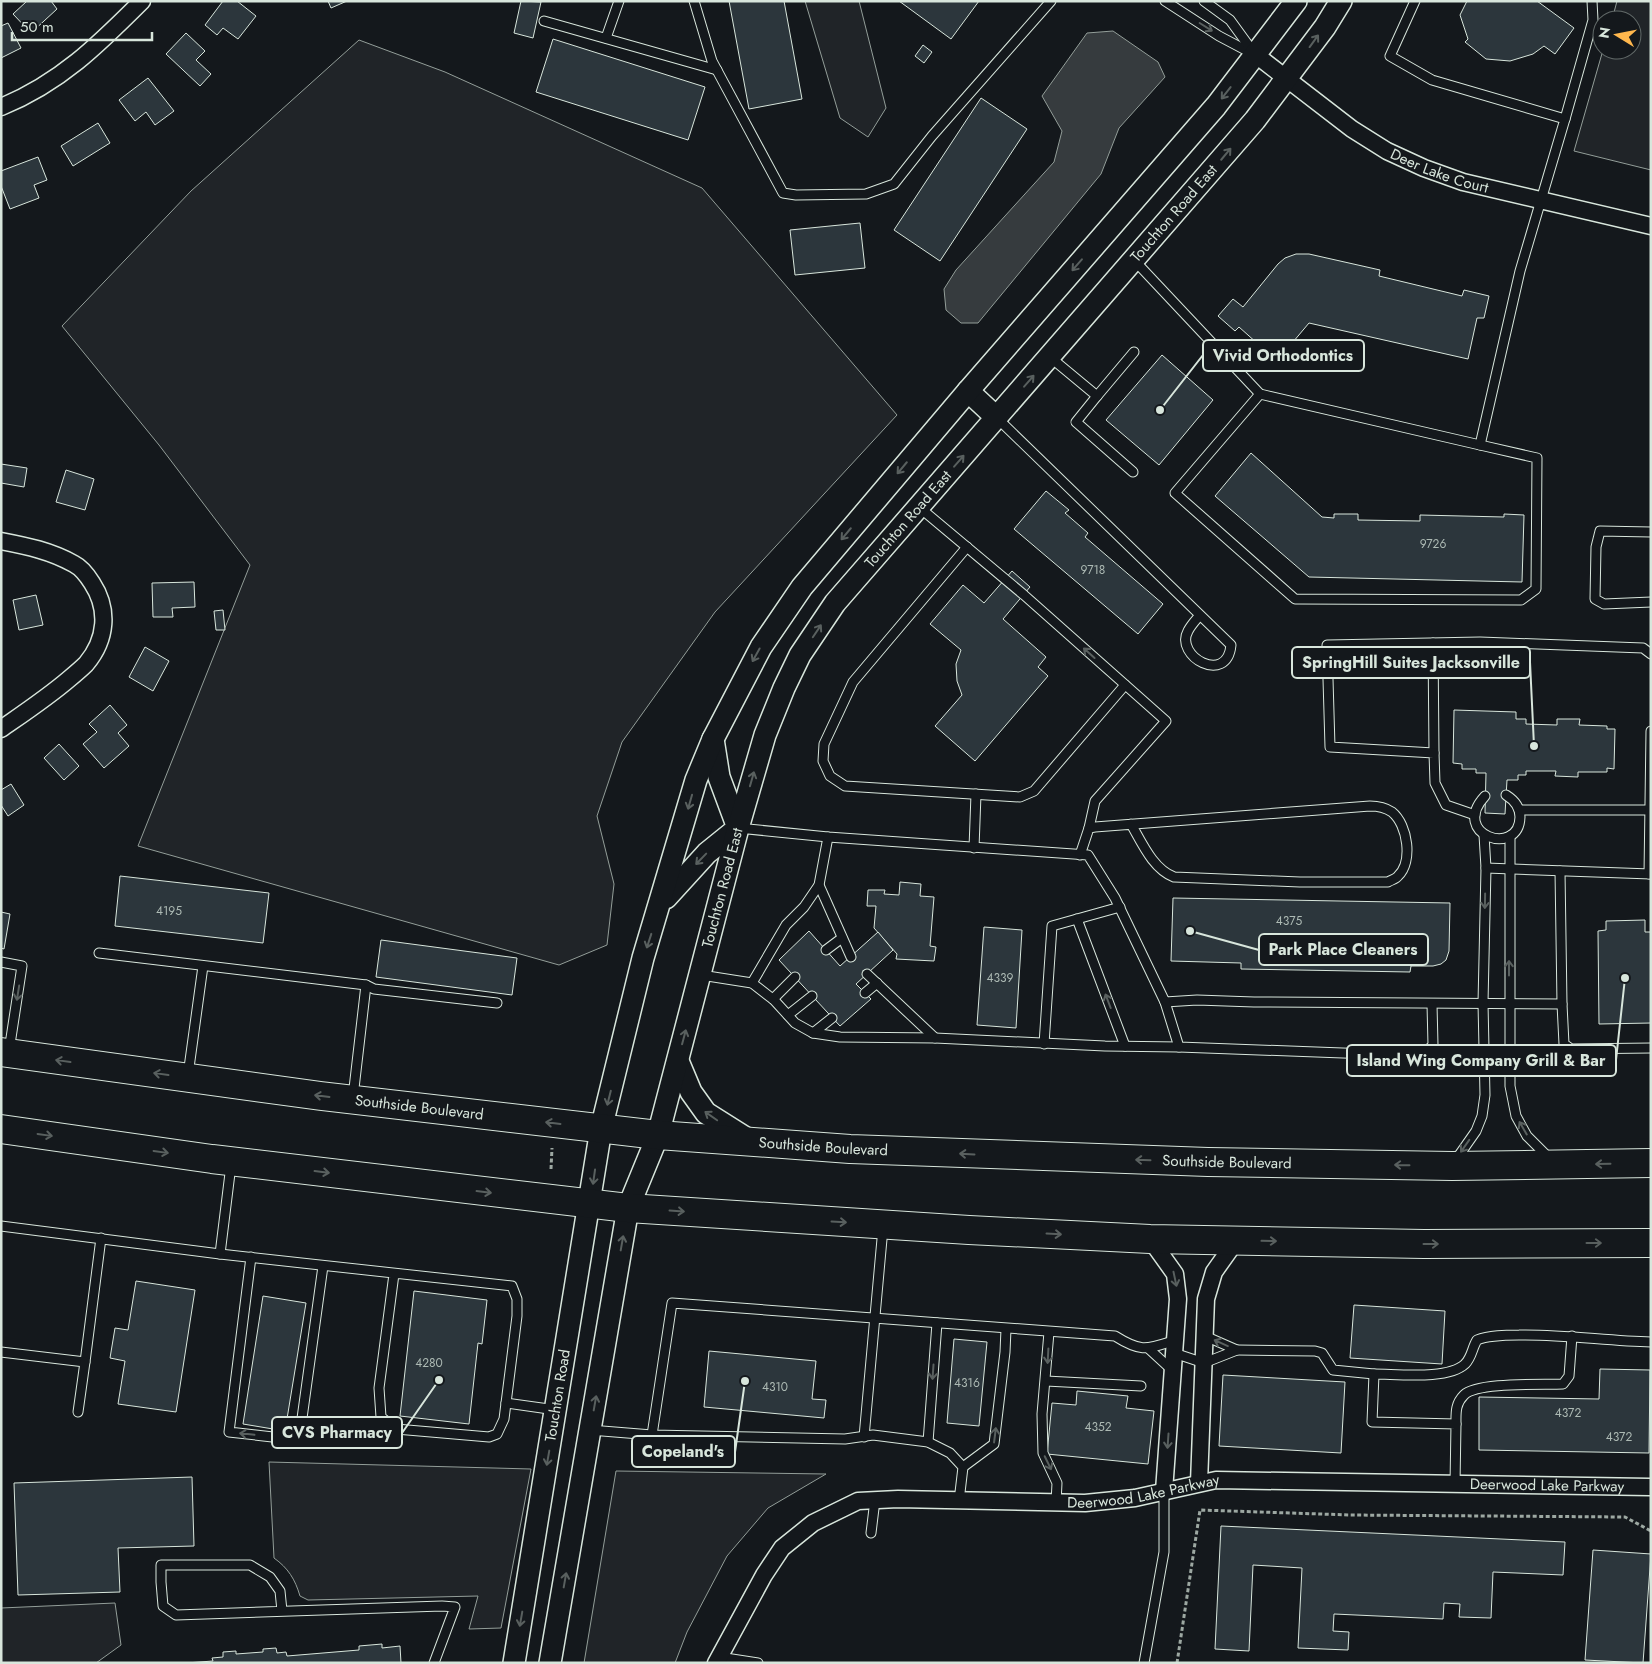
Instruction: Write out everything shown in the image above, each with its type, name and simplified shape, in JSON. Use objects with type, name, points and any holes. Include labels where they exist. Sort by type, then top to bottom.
[{"type":"highway","name":"Southside Boulevard","points":[[5,1052],[353,1100],[658,1136],[850,1148],[1208,1162],[1452,1166],[1651,1163]]},
{"type":"highway","points":[[1,1129],[231,1161],[628,1208],[1150,1239],[1424,1244],[1651,1242]]},
{"type":"street","points":[[1,107],[54,80],[73,67],[142,1]]},
{"type":"street","points":[[601,1129],[643,958],[696,780],[713,739],[761,647],[802,587],[968,391],[1157,176],[1216,106],[1296,1]]},
{"type":"street","name":"Touchton Road East","points":[[658,1136],[738,828],[765,735],[800,655],[835,603],[1255,120],[1325,27],[1341,1]]},
{"type":"street","name":"Deer Lake Court","points":[[1256,55],[1352,129],[1402,158],[1424,168],[1463,182],[1651,226]]},
{"type":"street","points":[[968,391],[997,418]]},
{"type":"street","points":[[1,541],[40,549],[76,564],[87,574],[100,595],[104,617],[101,637],[95,652],[86,665],[51,695],[1,729]]},
{"type":"street","points":[[660,906],[683,877],[707,853],[738,828],[719,777],[713,739]]},
{"type":"street","points":[[678,1061],[691,1092],[706,1113],[752,1142]]},
{"type":"street","name":"Touchton Road","points":[[514,1663],[601,1129]]},
{"type":"street","points":[[550,1663],[628,1208],[658,1136]]},
{"type":"street","points":[[1150,1239],[1175,1274],[1178,1299],[1164,1492]]},
{"type":"street","points":[[1199,1483],[1206,1299],[1214,1272],[1236,1241]]},
{"type":"street","name":"Deerwood Lake Parkway","points":[[717,1660],[764,1575],[782,1548],[813,1523],[858,1501],[1085,1503],[1135,1498],[1216,1480],[1650,1488]]},
{"type":"street","points":[[1650,1488],[1651,1481]]},
{"type":"lane","points":[[606,38],[620,1]]},
{"type":"lane","points":[[694,1],[712,61],[784,193],[796,195],[866,194],[894,184],[932,136],[1051,1]]},
{"type":"lane","points":[[1165,1],[1219,36],[1256,55]]},
{"type":"lane","points":[[1204,1],[1230,20],[1256,55]]},
{"type":"lane","points":[[1415,1],[1390,56],[1432,80],[1565,120]]},
{"type":"lane","points":[[1480,445],[1520,271],[1593,20],[1592,1]]},
{"type":"lane","points":[[544,21],[717,70]]},
{"type":"lane","points":[[1134,260],[1260,394],[1537,458],[1536,589],[1521,600],[1295,599],[1175,493],[1260,394]]},
{"type":"lane","points":[[1133,472],[1076,422],[1134,352]]},
{"type":"lane","points":[[1050,357],[1098,396]]},
{"type":"lane","points":[[997,418],[1231,645],[1230,655],[1225,662],[1212,666],[1201,662],[1191,655],[1186,644],[1187,632],[1200,615]]},
{"type":"lane","points":[[920,507],[1166,721],[1095,801],[1080,855]]},
{"type":"lane","points":[[1651,532],[1600,531],[1596,547],[1595,599],[1604,604],[1651,602]]},
{"type":"lane","points":[[967,547],[853,682],[824,744],[823,761],[830,776],[845,786],[1020,797],[1034,791],[1125,686]]},
{"type":"lane","points":[[1434,753],[1330,747],[1327,645],[1480,642],[1643,648],[1651,654]]},
{"type":"lane","points":[[1433,643],[1435,783],[1446,805],[1475,815]]},
{"type":"lane","points":[[1486,868],[1650,874],[1651,731]]},
{"type":"lane","points":[[974,848],[976,794]]},
{"type":"lane","points":[[1506,795],[1516,803],[1520,818],[1518,825],[1510,836],[1510,1086],[1516,1116],[1527,1136],[1556,1164]]},
{"type":"lane","points":[[1452,1166],[1476,1131],[1482,1116],[1485,1095],[1483,1003],[1486,868],[1484,835],[1475,823],[1475,815],[1476,807],[1485,796]]},
{"type":"lane","points":[[1089,828],[1131,824],[1379,806],[1392,812],[1398,819],[1404,830],[1408,846],[1405,866],[1398,877],[1388,882],[1300,882],[1174,876],[1164,873],[1155,863],[1131,824]]},
{"type":"lane","points":[[1519,810],[1650,810]]},
{"type":"lane","points":[[738,828],[828,837],[1088,856],[1120,907],[1165,1002],[1179,1046]]},
{"type":"lane","points":[[1484,835],[1497,839],[1510,836]]},
{"type":"lane","points":[[752,983],[786,925],[804,907],[819,885],[828,837]]},
{"type":"lane","points":[[1560,871],[1564,1044],[1571,1050],[1651,1048]]},
{"type":"lane","points":[[819,885],[850,957]]},
{"type":"lane","points":[[1044,1044],[1052,926],[1120,907]]},
{"type":"lane","points":[[1077,919],[1126,1046]]},
{"type":"lane","points":[[826,950],[842,938]]},
{"type":"lane","points":[[99,953],[366,985],[374,989],[497,1003]]},
{"type":"lane","points":[[1,962],[22,966],[5,1052]]},
{"type":"lane","points":[[188,1078],[203,966]]},
{"type":"lane","points":[[867,974],[935,1038]]},
{"type":"lane","points":[[700,975],[752,983],[773,999],[795,1022],[813,1033],[840,1036],[935,1038],[1044,1044],[1179,1046],[1422,1056],[1433,1045],[1432,1004]]},
{"type":"lane","points":[[773,999],[795,977]]},
{"type":"lane","points":[[865,993],[877,983]]},
{"type":"lane","points":[[353,1100],[366,985]]},
{"type":"lane","points":[[788,1015],[812,996]]},
{"type":"lane","points":[[1165,1002],[1198,1000],[1562,1004]]},
{"type":"lane","points":[[813,1033],[832,1018]]},
{"type":"lane","points":[[220,1254],[231,1161]]},
{"type":"lane","points":[[864,1436],[876,1319],[883,1224]]},
{"type":"lane","points":[[1,1226],[220,1254],[512,1286],[517,1299],[517,1316],[504,1419],[497,1434],[489,1437],[396,1428],[381,1417],[379,1388],[394,1274]]},
{"type":"lane","points":[[78,1412],[101,1238]]},
{"type":"lane","points":[[251,1257],[229,1432],[299,1440],[323,1266]]},
{"type":"lane","points":[[652,1435],[672,1303],[1115,1336],[1131,1346],[1148,1348],[1175,1346],[1204,1363],[1237,1350],[1315,1351],[1322,1353],[1333,1370],[1374,1374],[1444,1374],[1466,1363],[1471,1357],[1477,1340],[1482,1338],[1529,1335],[1572,1336],[1651,1342]]},
{"type":"lane","points":[[928,1442],[937,1323]]},
{"type":"lane","points":[[959,1501],[963,1467],[994,1444],[1006,1328]]},
{"type":"lane","points":[[1049,1332],[1042,1414],[1043,1453],[1057,1483],[1056,1503]]},
{"type":"lane","points":[[1205,1336],[1237,1350]]},
{"type":"lane","points":[[1456,1484],[1456,1408],[1463,1396],[1469,1391],[1490,1386],[1563,1384],[1569,1376],[1572,1336]]},
{"type":"lane","points":[[1148,1348],[1173,1370]]},
{"type":"lane","points":[[1,1352],[84,1362]]},
{"type":"lane","points":[[1374,1374],[1372,1422],[1456,1424]]},
{"type":"lane","points":[[1046,1381],[1141,1386]]},
{"type":"lane","points":[[506,1403],[556,1410]]},
{"type":"lane","points":[[590,1430],[652,1435],[845,1439],[873,1436],[928,1442],[950,1453],[963,1467]]},
{"type":"lane","points":[[1144,1663],[1164,1552],[1164,1492]]},
{"type":"lane","points":[[871,1533],[875,1500]]},
{"type":"lane","points":[[282,1611],[280,1591],[270,1577],[250,1564],[161,1564],[163,1606],[176,1614],[282,1611],[442,1606],[454,1608],[434,1663]]},
{"type":"lane","points":[[717,1660],[758,1663]]},
{"type":"path","points":[[551,1169],[552,1148]]},
{"type":"path","points":[[1177,1663],[1200,1510],[1350,1515],[1625,1517],[1651,1531]]},
{"type":"shaded area","points":[[805,1],[859,1],[886,108],[868,137],[840,118]]},
{"type":"shaded area","points":[[1617,1],[1651,1],[1651,170],[1574,151],[1600,60],[1642,60],[1642,10],[1615,10]]},
{"type":"shaded area","points":[[1113,31],[1158,62],[1165,77],[1119,128],[1101,174],[978,323],[961,323],[946,310],[944,289],[956,270],[1054,162],[1062,131],[1042,96],[1087,33]]},
{"type":"shaded area","points":[[359,40],[445,72],[702,188],[897,415],[715,612],[622,742],[597,816],[614,884],[607,945],[559,965],[138,846],[250,565],[159,445],[62,326],[191,191]]},
{"type":"shaded area","points":[[269,1462],[531,1469],[501,1628],[469,1629],[478,1596],[308,1600],[300,1596],[290,1574],[274,1558]]},
{"type":"shaded area","points":[[616,1471],[826,1474],[768,1508],[727,1556],[687,1632],[675,1663],[584,1663]]},
{"type":"shaded area","points":[[115,1603],[121,1645],[96,1663],[1,1663],[1,1608]]},
{"type":"building","points":[[27,1],[51,1],[57,9],[31,33],[13,14]]},
{"type":"building","points":[[223,1],[237,1],[256,16],[238,39],[223,28],[217,35],[205,25]]},
{"type":"building","points":[[328,1],[347,1],[331,8]]},
{"type":"building","points":[[521,1],[541,2],[533,38],[514,33]]},
{"type":"building","points":[[729,1],[784,1],[802,99],[749,109]]},
{"type":"building","points":[[899,1],[979,1],[951,39]]},
{"type":"building","points":[[1467,1],[1537,1],[1574,28],[1555,54],[1544,46],[1533,54],[1510,61],[1486,59],[1465,42],[1468,39],[1460,15]]},
{"type":"building","points":[[8,23],[21,48],[1,58],[1,26]]},
{"type":"building","points":[[186,33],[205,51],[196,60],[211,74],[200,86],[166,54]]},
{"type":"building","points":[[553,39],[705,87],[688,140],[536,92]]},
{"type":"building","points":[[923,45],[932,52],[924,63],[915,56]]},
{"type":"building","points":[[148,78],[174,111],[155,125],[146,112],[135,121],[119,100]]},
{"type":"building","points":[[981,98],[1027,129],[940,261],[894,230]]},
{"type":"building","points":[[98,123],[110,143],[73,166],[61,146]]},
{"type":"building","points":[[38,157],[47,180],[34,185],[39,198],[10,209],[1,186],[1,171]]},
{"type":"building","points":[[860,223],[865,268],[795,275],[790,230]]},
{"type":"building","points":[[1296,254],[1309,254],[1380,270],[1379,276],[1462,296],[1464,290],[1489,296],[1484,318],[1477,318],[1468,359],[1309,323],[1277,361],[1239,327],[1235,331],[1218,316],[1233,299],[1243,307],[1278,264],[1285,258]]},
{"type":"building","points":[[1162,355],[1213,400],[1159,465],[1106,420]]},
{"type":"building","points":[[1251,453],[1322,517],[1334,518],[1334,514],[1358,514],[1358,520],[1420,521],[1420,515],[1504,517],[1504,514],[1524,515],[1522,582],[1309,577],[1215,496]]},
{"type":"building","points":[[1,464],[27,468],[24,487],[1,483]]},
{"type":"building","points":[[66,470],[94,479],[85,510],[56,502]]},
{"type":"building","points":[[1046,491],[1069,510],[1065,513],[1088,533],[1085,537],[1163,604],[1138,634],[1014,529]]},
{"type":"building","points":[[1012,571],[1030,587],[1003,619],[1046,657],[1038,667],[1048,676],[975,761],[935,726],[962,695],[957,681],[956,664],[961,650],[930,624],[963,585],[984,603]]},
{"type":"building","points":[[194,582],[195,607],[172,608],[173,617],[153,617],[152,583]]},
{"type":"building","points":[[36,595],[43,625],[19,630],[13,600]]},
{"type":"building","points":[[223,610],[225,630],[216,630],[214,611]]},
{"type":"building","points":[[145,647],[169,661],[153,691],[129,677]]},
{"type":"building","points":[[110,705],[127,725],[118,733],[129,746],[104,768],[83,744],[97,732],[89,724]]},
{"type":"building","points":[[1454,710],[1516,712],[1516,719],[1526,719],[1526,724],[1557,725],[1557,719],[1580,719],[1579,725],[1607,726],[1607,729],[1615,729],[1614,769],[1607,768],[1607,772],[1578,772],[1578,777],[1555,776],[1556,771],[1526,771],[1526,775],[1518,775],[1518,780],[1507,780],[1505,814],[1485,813],[1486,773],[1476,773],[1476,769],[1462,769],[1462,764],[1453,763]]},
{"type":"building","points":[[59,744],[79,766],[64,780],[44,758]]},
{"type":"building","points":[[11,784],[24,805],[8,816],[1,805],[1,790]]},
{"type":"building","points":[[120,876],[269,893],[263,943],[115,926]]},
{"type":"building","points":[[900,882],[921,884],[920,896],[934,897],[930,946],[936,947],[934,961],[896,959],[897,954],[874,928],[876,906],[867,906],[868,890],[885,890],[884,894],[899,895]]},
{"type":"building","points":[[1173,898],[1450,903],[1449,951],[1446,960],[1441,964],[1411,966],[1410,972],[1241,969],[1241,963],[1171,961]]},
{"type":"building","points":[[1,912],[10,914],[4,949],[1,948]]},
{"type":"building","points":[[1645,920],[1645,932],[1651,932],[1651,1023],[1599,1024],[1598,931],[1606,930],[1606,921]]},
{"type":"building","points":[[984,927],[1022,930],[1016,1028],[977,1025]]},
{"type":"building","points":[[809,931],[840,966],[878,932],[893,950],[856,984],[871,999],[840,1026],[779,960]]},
{"type":"building","points":[[381,940],[517,958],[512,995],[376,977]]},
{"type":"building","points":[[136,1281],[195,1290],[176,1412],[118,1404],[125,1361],[110,1358],[115,1328],[128,1330]]},
{"type":"building","points":[[414,1291],[487,1300],[482,1344],[478,1343],[469,1424],[400,1416]]},
{"type":"building","points":[[263,1296],[306,1303],[285,1431],[243,1424]]},
{"type":"building","points":[[1354,1305],[1445,1311],[1442,1364],[1350,1358]]},
{"type":"building","points":[[954,1339],[987,1342],[979,1426],[947,1423]]},
{"type":"building","points":[[709,1351],[816,1361],[812,1399],[826,1400],[824,1418],[704,1407]]},
{"type":"building","points":[[1600,1369],[1650,1370],[1649,1453],[1479,1450],[1479,1397],[1599,1399]]},
{"type":"building","points":[[1223,1375],[1345,1382],[1341,1453],[1219,1446]]},
{"type":"building","points":[[1077,1391],[1128,1396],[1126,1408],[1154,1411],[1148,1464],[1047,1454],[1052,1403],[1076,1405]]},
{"type":"building","points":[[192,1477],[194,1546],[118,1548],[120,1592],[18,1595],[14,1483]]},
{"type":"building","points":[[1221,1526],[1565,1542],[1563,1575],[1493,1572],[1491,1618],[1459,1617],[1460,1604],[1444,1603],[1443,1619],[1334,1614],[1333,1631],[1349,1632],[1348,1650],[1298,1648],[1302,1568],[1253,1565],[1249,1651],[1215,1649]]},
{"type":"building","points":[[1593,1550],[1651,1554],[1643,1663],[1585,1660]]},
{"type":"building","points":[[382,1644],[382,1648],[400,1646],[401,1663],[186,1663],[213,1661],[212,1658],[223,1657],[223,1652],[236,1651],[236,1654],[263,1652],[263,1649],[276,1648],[277,1653],[286,1652],[287,1656],[359,1650],[359,1646]]},
{"type":"place","name":"Vivid Orthodontics","points":[[1160,410]]},
{"type":"place","name":"SpringHill Suites Jacksonville","points":[[1534,746]]},
{"type":"place","name":"Park Place Cleaners","points":[[1190,931]]},
{"type":"place","name":"Island Wing Company Grill & Bar","points":[[1625,978]]},
{"type":"place","name":"CVS Pharmacy","points":[[439,1380]]},
{"type":"place","name":"Copeland's","points":[[745,1381]]}]
